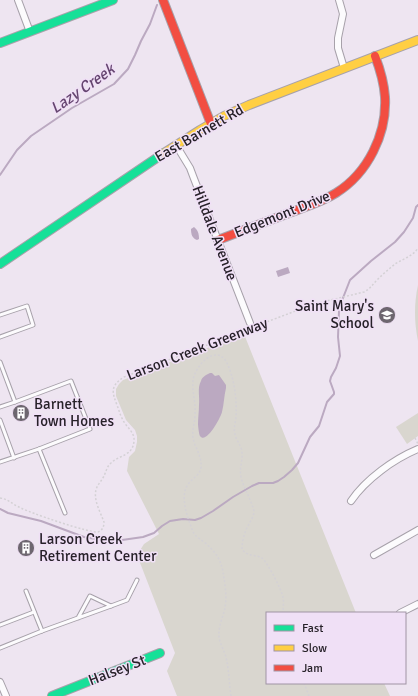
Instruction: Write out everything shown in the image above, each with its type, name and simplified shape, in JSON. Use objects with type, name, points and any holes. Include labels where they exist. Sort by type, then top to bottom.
[{"type":"street","points":[[18,0],[30,32]]},
{"type":"street","points":[[0,43],[113,0]]},
{"type":"street","points":[[163,0],[211,124]]},
{"type":"street","points":[[339,0],[343,14],[338,38],[338,48],[344,68]]},
{"type":"street","name":"East Barnett Rd","points":[[0,264],[176,145],[224,116],[418,40]]},
{"type":"street","name":"Edgemont Drive","points":[[218,240],[336,193],[361,171],[375,150],[384,124],[385,97],[382,78],[375,56]]},
{"type":"street","name":"Hilldale Avenue","points":[[176,145],[190,168],[250,323]]},
{"type":"street","points":[[351,501],[374,476],[401,458],[418,449]]},
{"type":"street","points":[[374,555],[418,530]]},
{"type":"street","points":[[402,612],[418,604]]},
{"type":"street","name":"Halsey St","points":[[52,696],[160,654]]},
{"type":"street","points":[[0,682],[6,696]]},
{"type":"lane","points":[[0,315],[27,306],[33,324],[0,337]]},
{"type":"lane","points":[[0,362],[15,402]]},
{"type":"lane","points":[[0,407],[71,381],[90,429],[39,449],[0,462]]},
{"type":"lane","points":[[0,420],[14,458]]},
{"type":"lane","points":[[39,449],[65,513]]},
{"type":"lane","points":[[0,648],[127,600],[136,580]]},
{"type":"lane","points":[[26,591],[42,631]]},
{"type":"lane","points":[[78,618],[90,596],[110,606]]},
{"type":"lane","points":[[0,625],[34,612]]},
{"type":"path","name":"Larson Creek Greenway","points":[[0,498],[5,498],[19,508],[77,528],[98,532],[104,526],[104,522],[95,498],[95,492],[111,462],[126,455],[132,448],[134,440],[132,432],[123,420],[113,395],[113,389],[119,380],[314,304],[364,292],[370,289],[386,271],[408,257],[418,248]]},
{"type":"path","points":[[231,696],[227,661],[219,637],[226,602],[223,570],[219,557],[216,553],[194,534],[190,525],[184,500],[188,484],[199,474],[201,465],[201,459],[193,438],[195,411],[193,379],[194,374],[200,366],[211,355],[220,356],[227,362],[235,388],[236,416],[234,430],[242,452],[240,470],[243,483],[254,511],[254,515],[247,529],[242,549],[247,554],[260,557],[266,563],[282,595],[284,602],[283,612]]},
{"type":"path","points":[[415,438],[418,444]]},
{"type":"path","points":[[304,684],[309,696]]},
{"type":"shaded area","points":[[194,227],[198,234],[199,239],[197,240],[192,234],[191,229]]},
{"type":"shaded area","points":[[288,267],[290,273],[278,277],[276,271]]},
{"type":"shaded area","points":[[418,285],[418,341],[415,313]]},
{"type":"shaded area","points":[[244,334],[356,612],[266,612],[266,684],[384,684],[390,696],[177,696],[167,671],[175,653],[137,555],[144,544],[159,534],[127,471],[129,457],[135,451],[137,436],[135,430],[126,420],[116,396],[116,389],[123,380]]},
{"type":"shaded area","points":[[210,373],[215,376],[219,375],[226,385],[226,388],[221,415],[209,434],[203,438],[200,436],[198,425],[199,387],[202,378]]},
{"type":"shaded area","points":[[418,413],[418,436],[407,444],[396,427]]},
{"type":"waterway","name":"Lazy Creek","points":[[0,175],[17,150],[31,136],[72,108],[114,84],[128,69],[150,24],[157,5]]},
{"type":"waterway","points":[[0,509],[8,513],[41,521],[84,537],[101,540],[122,540],[143,537],[154,533],[170,521],[183,519],[195,520],[201,518],[252,486],[259,483],[273,483],[284,477],[298,463],[310,437],[319,426],[327,402],[334,394],[330,381],[340,356],[338,337],[339,311],[350,280],[395,242],[413,218],[418,205]]},
{"type":"traffic: fast","points":[[0,43],[113,0]]},
{"type":"traffic: fast","points":[[0,264],[164,153]]},
{"type":"traffic: fast","points":[[52,696],[160,653]]},
{"type":"traffic: slow","points":[[164,153],[224,116],[418,40]]},
{"type":"traffic: jam","points":[[163,0],[211,124]]},
{"type":"traffic: jam","points":[[218,240],[325,199],[347,185],[357,175],[366,164],[373,151],[383,125],[385,111],[384,87],[375,56]]},
{"type":"place","name":"Saint Mary's School","points":[[387,315]]},
{"type":"place","name":"Barnett Town Homes","points":[[21,413]]},
{"type":"place","name":"Larson Creek Retirement Center","points":[[26,548]]}]
